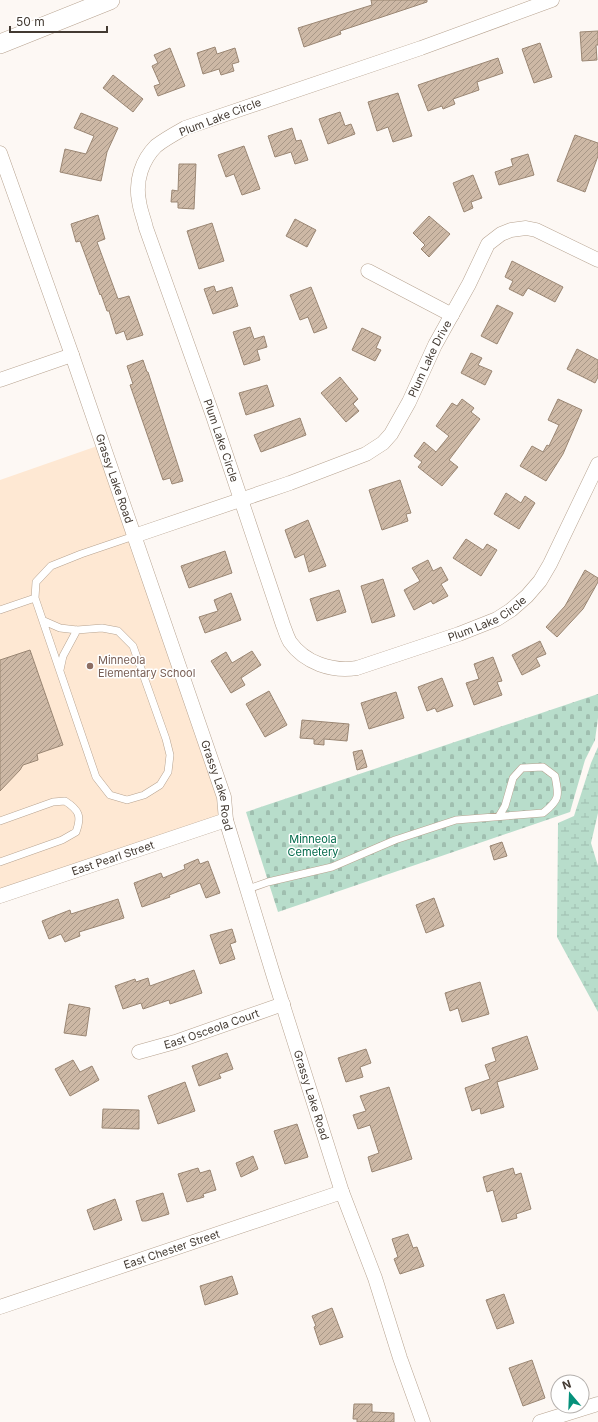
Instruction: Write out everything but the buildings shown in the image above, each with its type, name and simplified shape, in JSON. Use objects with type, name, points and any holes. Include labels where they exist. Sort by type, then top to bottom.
[{"type":"street","points":[[0,44],[110,0]]},
{"type":"street","name":"Plum Lake Circle","points":[[552,0],[421,48],[185,128],[156,147],[145,161],[137,185],[139,201],[146,228],[283,624],[289,640],[295,648],[306,657],[318,664],[332,668],[348,670],[357,668],[459,634],[497,619],[511,610],[527,596],[543,575],[598,464]]},
{"type":"street","name":"Grassy Lake Road","points":[[0,153],[4,174],[72,355],[224,797],[226,820],[342,1192],[376,1278],[400,1358],[423,1422]]},
{"type":"street","name":"Plum Lake Drive","points":[[240,501],[366,454],[383,443],[391,434],[409,402],[435,345],[488,244],[501,234],[511,230],[526,228],[536,230],[598,260]]},
{"type":"street","points":[[368,271],[452,315]]},
{"type":"street","points":[[0,380],[72,355]]},
{"type":"street","points":[[134,536],[240,501]]},
{"type":"street","name":"East Pearl Street","points":[[0,896],[226,820]]},
{"type":"street","name":"East Osceola Court","points":[[139,1052],[175,1042],[283,1004]]},
{"type":"street","name":"East Chester Street","points":[[0,1307],[342,1192]]},
{"type":"street","points":[[540,1422],[598,1404]]},
{"type":"lane","points":[[44,621],[60,628],[77,630],[102,628],[118,631],[133,646],[166,739],[170,755],[168,772],[160,785],[144,795],[128,800],[110,795],[96,777],[35,598],[36,582],[51,566],[134,536]]},
{"type":"lane","points":[[0,610],[35,598]]},
{"type":"lane","points":[[60,670],[63,656],[77,630]]},
{"type":"lane","points":[[248,888],[332,867],[395,840],[456,820],[543,813],[555,804],[558,791],[555,776],[544,767],[522,768],[513,778],[505,806],[499,816]]},
{"type":"lane","points":[[0,821],[53,802],[65,801],[75,808],[80,821],[76,832],[62,840],[0,862]]},
{"type":"shaded area","name":"Minneola Elementary School","points":[[103,444],[226,820],[0,896],[0,480]]},
{"type":"green space","name":"Minneola Cemetery","points":[[598,694],[598,718],[595,740],[585,760],[570,812],[278,912],[246,812]]},
{"type":"green space","points":[[598,747],[598,813],[591,843],[598,866],[598,1012],[557,937],[558,823],[574,816],[591,763]]},
{"type":"place","name":"Minneola Elementary School","points":[[90,666]]}]
